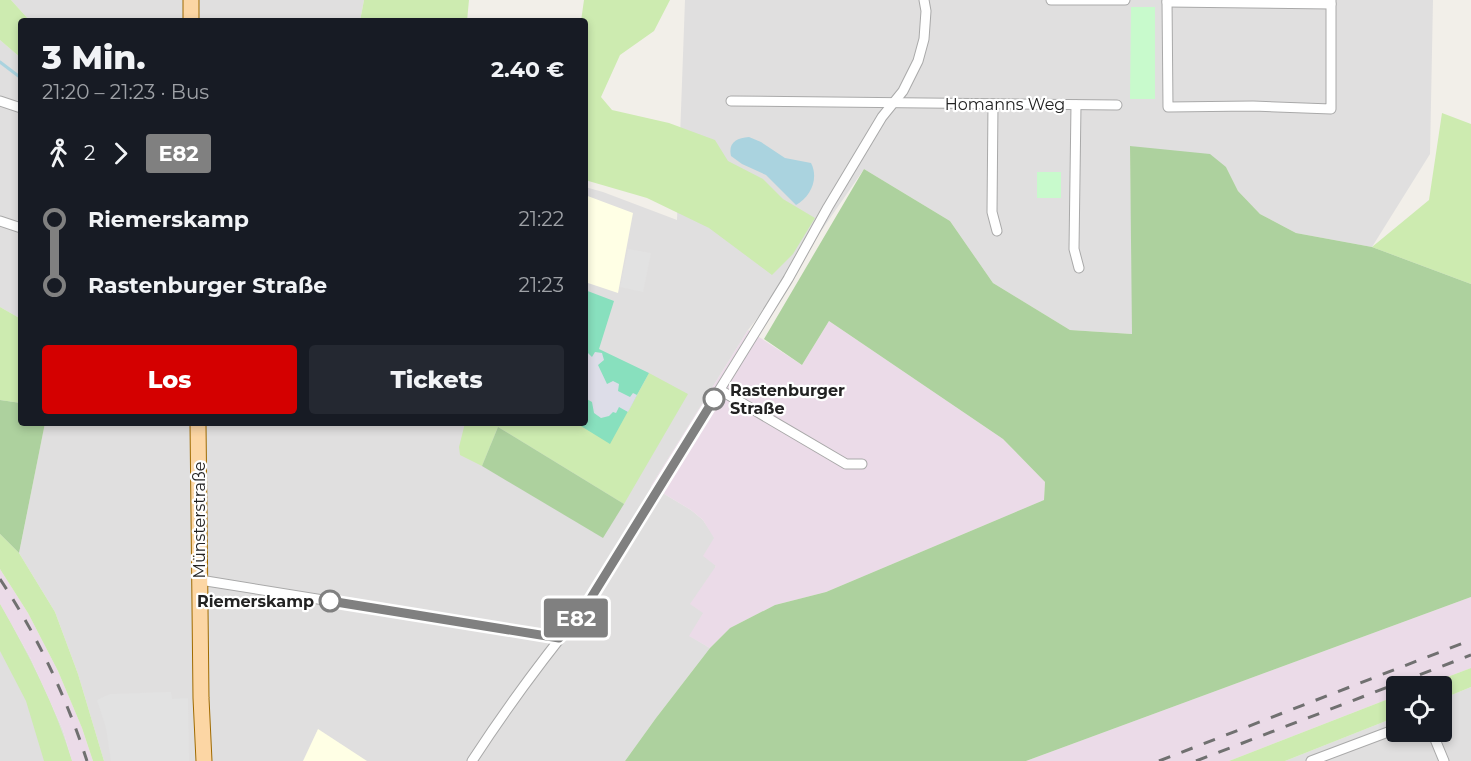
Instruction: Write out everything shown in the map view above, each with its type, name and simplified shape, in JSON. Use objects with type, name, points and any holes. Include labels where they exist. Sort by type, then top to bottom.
[{"type":"main road","points":[[190,0],[191,18]]},
{"type":"main road","name":"Münsterstraße","points":[[198,426],[204,761]]},
{"type":"street","points":[[472,761],[503,713],[586,606],[720,390],[877,125],[900,97],[921,53],[926,22],[924,0]]},
{"type":"street","points":[[1051,0],[1125,0]]},
{"type":"street","points":[[1167,1],[1252,1],[1331,2],[1331,109],[1253,106],[1168,107],[1167,1]]},
{"type":"street","points":[[0,101],[18,107]]},
{"type":"street","name":"Homanns Weg","points":[[731,101],[1117,105]]},
{"type":"street","points":[[993,104],[992,212],[997,231]]},
{"type":"street","points":[[1076,105],[1074,249],[1079,268]]},
{"type":"street","points":[[0,221],[18,227]]},
{"type":"street","points":[[720,390],[846,464],[862,464]]},
{"type":"street","points":[[200,580],[559,638]]},
{"type":"street","points":[[1311,761],[1386,733]]},
{"type":"street","points":[[1436,742],[1444,761]]},
{"type":"shaded area","points":[[11,0],[364,0],[361,18],[27,18]]},
{"type":"shaded area","points":[[685,0],[1433,0],[1430,154],[1372,247],[1296,233],[1260,214],[1238,191],[1226,167],[1130,146],[1133,334],[1070,330],[993,283],[950,221],[864,169],[788,279],[748,330],[651,486],[691,510],[703,520],[715,538],[716,565],[704,613],[690,636],[710,648],[625,761],[104,761],[78,674],[55,612],[19,553],[44,426],[588,426],[588,188],[677,220]]},
{"type":"shaded area","points":[[0,40],[18,55],[18,317],[0,307]]},
{"type":"shaded area","points":[[588,196],[633,213],[618,293],[588,283]]},
{"type":"shaded area","points":[[628,249],[651,253],[643,292],[620,287]]},
{"type":"shaded area","points":[[829,321],[1003,439],[1045,482],[1044,500],[826,592],[775,605],[730,628],[710,648],[689,636],[703,613],[690,604],[716,566],[703,556],[714,538],[703,520],[691,510],[651,486],[748,330],[802,365]]},
{"type":"shaded area","points":[[595,352],[602,353],[604,360],[598,365],[607,384],[613,381],[619,384],[618,391],[630,397],[633,393],[637,395],[628,412],[619,407],[616,413],[613,412],[601,418],[594,413],[592,402],[588,400],[588,353],[592,357]]},
{"type":"shaded area","points":[[0,569],[28,613],[58,671],[93,761],[72,761],[63,730],[30,657],[0,604]]},
{"type":"shaded area","points":[[1471,597],[1471,668],[1450,676],[1386,676],[1386,700],[1229,761],[1026,761]]},
{"type":"shaded area","points":[[0,604],[30,657],[63,730],[72,761],[0,761]]},
{"type":"shaded area","points":[[1471,687],[1471,761],[1285,761],[1386,721],[1386,742],[1452,742],[1452,695]]},
{"type":"shaded area","points":[[171,692],[172,699],[188,698],[189,761],[111,761],[106,728],[97,700],[110,694]]},
{"type":"shaded area","points":[[318,729],[367,761],[303,761]]},
{"type":"green space","points":[[0,0],[11,0],[27,18],[18,18],[18,55],[0,40]]},
{"type":"green space","points":[[364,0],[469,0],[467,18],[361,18]]},
{"type":"green space","points":[[584,0],[670,0],[654,31],[620,55],[601,97],[612,110],[669,123],[715,140],[728,161],[763,179],[783,199],[815,218],[793,254],[772,275],[709,228],[647,198],[588,181],[588,18],[581,18]]},
{"type":"green space","points":[[1131,7],[1155,7],[1155,99],[1130,99]]},
{"type":"green space","points":[[1442,113],[1471,124],[1471,284],[1372,247],[1429,200]]},
{"type":"green space","points":[[1130,146],[1210,154],[1226,167],[1238,191],[1260,214],[1296,233],[1372,247],[1471,284],[1471,597],[1026,761],[625,761],[710,648],[730,628],[775,605],[826,592],[1044,500],[1045,482],[1003,439],[829,321],[802,365],[764,339],[864,169],[950,221],[993,283],[1070,330],[1132,334]]},
{"type":"green space","points":[[1037,172],[1061,172],[1061,198],[1037,198]]},
{"type":"green space","points":[[588,291],[614,301],[599,349],[649,373],[610,444],[581,426],[588,426]]},
{"type":"green space","points":[[0,307],[18,317],[18,403],[0,400]]},
{"type":"green space","points":[[649,373],[688,394],[624,504],[498,427],[482,466],[460,455],[459,447],[464,426],[588,426],[588,422],[629,410]]},
{"type":"green space","points":[[0,400],[18,403],[18,426],[44,426],[19,553],[0,534]]},
{"type":"green space","points":[[498,427],[624,504],[603,538],[482,466]]},
{"type":"green space","points":[[0,534],[19,553],[55,612],[78,674],[104,761],[93,761],[58,671],[28,613],[0,569]]},
{"type":"green space","points":[[0,604],[58,720],[72,761],[44,761],[26,701],[0,651]]},
{"type":"green space","points":[[1471,668],[1471,687],[1452,695],[1452,676],[1450,676]]},
{"type":"green space","points":[[1386,700],[1386,721],[1285,761],[1229,761]]},
{"type":"water","points":[[749,137],[785,158],[811,163],[814,181],[801,202],[796,205],[766,175],[731,156],[730,151],[734,142]]},
{"type":"waterway","points":[[0,62],[18,76]]},
{"type":"railway","points":[[0,579],[50,667],[87,761]]},
{"type":"railway","points":[[1159,761],[1471,640]]},
{"type":"railway","points":[[1196,761],[1471,655]]},
{"type":"bus line","name":"E82","points":[[330,601],[559,638],[586,606],[714,399]]},
{"type":"place","name":"Rastenburger Straße","points":[[714,399]]},
{"type":"place","name":"Riemerskamp","points":[[330,601]]}]
